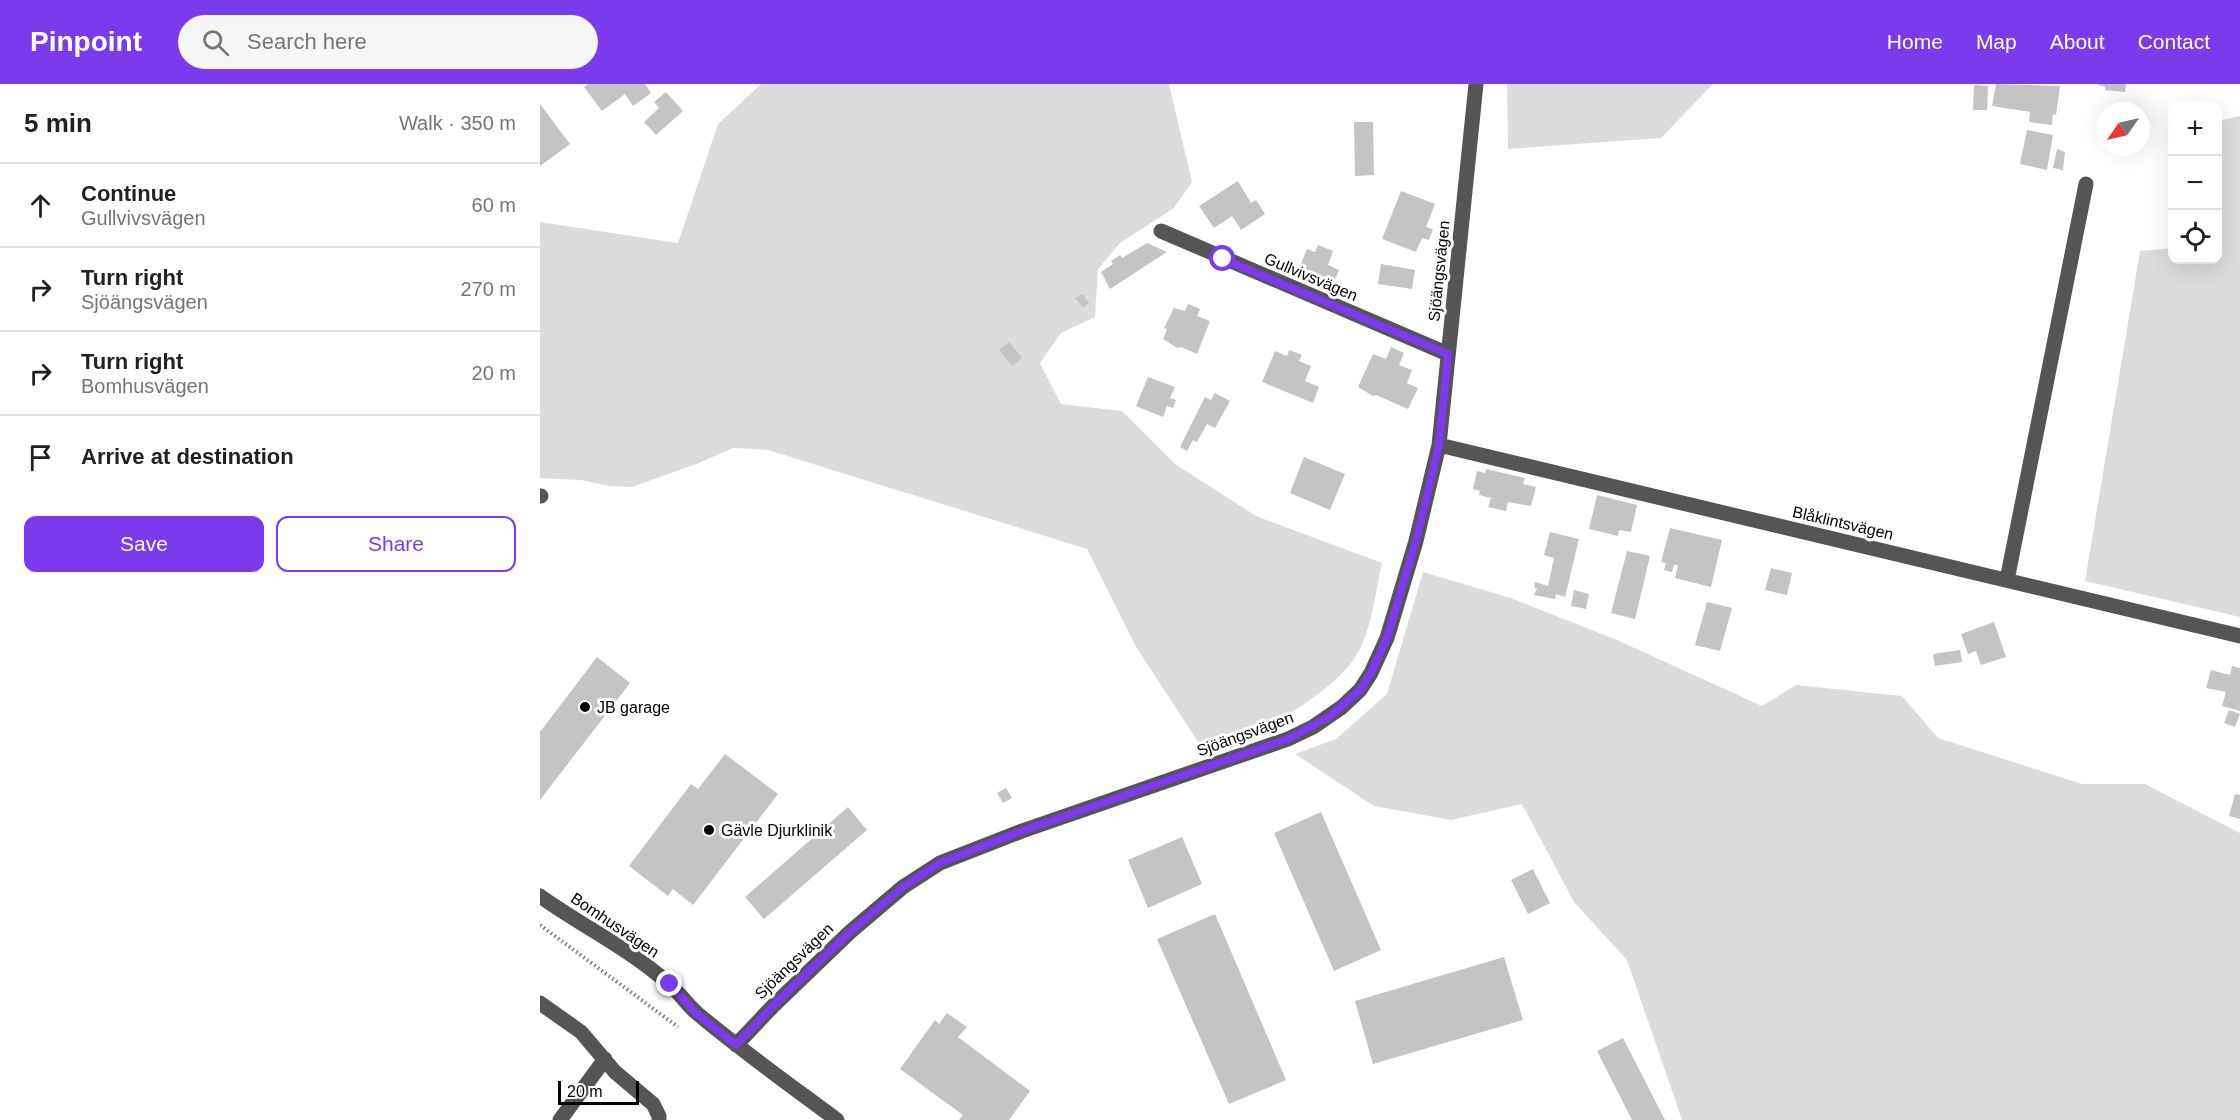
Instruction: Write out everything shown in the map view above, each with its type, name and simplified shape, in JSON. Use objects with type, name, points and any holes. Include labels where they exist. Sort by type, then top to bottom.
[{"type":"street","name":"Sjöängsvägen","points":[[736,1045],[850,932],[903,887],[940,863],[1022,831],[1288,739],[1313,727],[1342,707],[1360,690],[1371,673],[1387,638],[1416,541],[1439,445],[1476,84]]},
{"type":"street","points":[[2007,580],[2086,184]]},
{"type":"street","name":"Gullvivsvägen","points":[[1161,231],[1448,354]]},
{"type":"street","name":"Blåklintsvägen","points":[[1439,445],[2240,636]]},
{"type":"street","name":"Bomhusvägen","points":[[540,896],[572,919],[600,933],[665,980],[695,1012],[837,1120]]},
{"type":"street","points":[[542,1009],[581,1032],[633,1089],[653,1104],[659,1120]]},
{"type":"street","points":[[560,1120],[605,1059]]},
{"type":"path","points":[[540,926],[681,1029]]},
{"type":"shaded area","points":[[761,84],[1169,84],[1192,182],[1174,208],[1120,243],[1098,269],[1095,317],[1061,333],[1040,363],[1061,404],[1122,411],[1175,464],[1256,516],[1382,563],[1365,637],[1354,659],[1333,682],[1303,705],[1256,733],[1238,741],[1202,748],[1135,645],[1087,549],[768,450],[733,448],[632,487],[609,486],[581,480],[540,478],[540,222],[678,243],[718,124]]},
{"type":"shaded area","points":[[1507,84],[1713,84],[1661,138],[1508,149]]},
{"type":"shaded area","points":[[2240,116],[2240,617],[2085,581],[2140,251],[2168,248],[2168,264],[2222,264],[2222,120]]},
{"type":"shaded area","points":[[1423,572],[1511,598],[1617,640],[1762,706],[1796,685],[1902,696],[1938,738],[2082,784],[2145,784],[2240,833],[2240,1120],[1682,1120],[1627,960],[1574,902],[1522,804],[1451,820],[1374,806],[1295,754],[1336,739],[1387,694]]},
{"type":"building","points":[[588,84],[645,84],[651,93],[633,106],[625,94],[602,111],[584,87]]},
{"type":"building","points":[[1996,84],[2060,86],[2056,115],[2053,114],[2052,125],[2029,122],[2030,112],[1992,106]]},
{"type":"building","points":[[2096,84],[2126,84],[2125,92],[2105,90],[2105,87]]},
{"type":"building","points":[[1974,85],[1988,86],[1987,110],[1973,110]]},
{"type":"building","points":[[666,92],[683,111],[656,135],[644,122],[659,108],[654,102]]},
{"type":"building","points":[[540,104],[570,144],[540,166]]},
{"type":"building","points":[[1354,122],[1373,122],[1374,175],[1355,176]]},
{"type":"building","points":[[2027,130],[2053,135],[2047,170],[2020,164]]},
{"type":"building","points":[[2057,149],[2065,152],[2063,170],[2053,168]]},
{"type":"building","points":[[1238,181],[1251,203],[1256,200],[1265,214],[1241,230],[1232,216],[1214,228],[1199,206]]},
{"type":"building","points":[[1401,191],[1435,204],[1426,227],[1433,229],[1429,240],[1422,238],[1416,252],[1382,239]]},
{"type":"building","points":[[1147,243],[1167,252],[1110,289],[1101,272],[1113,264],[1111,261],[1120,255],[1122,258]]},
{"type":"building","points":[[1318,245],[1333,251],[1328,265],[1339,270],[1330,292],[1295,278],[1307,249],[1315,252]]},
{"type":"building","points":[[1381,264],[1415,270],[1412,289],[1378,284]]},
{"type":"building","points":[[1083,294],[1089,303],[1083,308],[1075,298]]},
{"type":"building","points":[[1188,304],[1200,309],[1197,316],[1210,321],[1197,354],[1181,347],[1177,348],[1163,339],[1167,329],[1164,328],[1174,308],[1185,311]]},
{"type":"building","points":[[1009,342],[1022,358],[1012,366],[999,350]]},
{"type":"building","points":[[1391,347],[1404,353],[1399,365],[1412,370],[1407,383],[1418,388],[1408,409],[1376,395],[1373,396],[1358,387],[1373,354],[1386,359]]},
{"type":"building","points":[[1289,350],[1302,355],[1299,361],[1311,366],[1305,381],[1319,387],[1313,403],[1262,382],[1275,351],[1287,356]]},
{"type":"building","points":[[1148,377],[1175,387],[1170,398],[1176,400],[1173,408],[1167,406],[1163,417],[1136,406]]},
{"type":"building","points":[[1215,393],[1230,401],[1215,428],[1207,424],[1197,442],[1193,440],[1187,451],[1180,447],[1205,397],[1211,400]]},
{"type":"building","points":[[1304,457],[1345,474],[1330,510],[1290,493]]},
{"type":"building","points":[[1486,469],[1525,478],[1523,484],[1536,487],[1531,506],[1508,502],[1506,511],[1488,507],[1491,498],[1479,495],[1480,491],[1473,489],[1477,471],[1485,473]]},
{"type":"building","points":[[1597,495],[1637,505],[1631,532],[1619,530],[1618,536],[1589,529]]},
{"type":"building","points":[[1670,528],[1722,540],[1711,587],[1675,578],[1678,565],[1674,565],[1672,572],[1664,570],[1666,563],[1661,562]]},
{"type":"building","points":[[1550,532],[1579,539],[1565,597],[1556,594],[1555,599],[1534,595],[1537,588],[1534,588],[1535,582],[1548,586],[1554,558],[1544,555]]},
{"type":"building","points":[[1627,551],[1650,556],[1635,619],[1611,613]]},
{"type":"building","points":[[1771,568],[1792,573],[1787,595],[1765,590]]},
{"type":"building","points":[[1574,590],[1589,594],[1586,609],[1571,606]]},
{"type":"building","points":[[1707,602],[1732,608],[1720,651],[1695,645]]},
{"type":"building","points":[[1994,622],[2006,657],[1981,665],[1976,651],[1968,654],[1961,634]]},
{"type":"building","points":[[1960,650],[1962,662],[1935,666],[1933,654]]},
{"type":"building","name":"JB garage","points":[[597,657],[630,683],[540,800],[540,732]]},
{"type":"building","points":[[2232,666],[2240,668],[2240,711],[2222,706],[2226,692],[2206,688],[2211,670],[2230,675]]},
{"type":"building","points":[[2229,710],[2240,714],[2235,727],[2224,723]]},
{"type":"building","name":"Gävle Djurklinik","points":[[725,754],[778,794],[693,905],[673,889],[668,896],[629,866],[691,784],[698,789]]},
{"type":"building","points":[[1006,788],[1012,798],[1003,803],[997,793]]},
{"type":"building","points":[[2235,794],[2240,795],[2240,819],[2229,816]]},
{"type":"building","points":[[848,807],[867,830],[764,919],[745,897]]},
{"type":"building","points":[[1321,812],[1381,950],[1334,971],[1274,833]]},
{"type":"building","points":[[1182,837],[1202,884],[1148,908],[1128,860]]},
{"type":"building","points":[[1533,869],[1550,903],[1528,914],[1511,880]]},
{"type":"building","points":[[1215,914],[1286,1080],[1229,1104],[1157,939]]},
{"type":"building","points":[[1504,957],[1523,1020],[1373,1064],[1355,1001]]},
{"type":"building","points":[[947,1013],[967,1027],[958,1037],[1030,1091],[1009,1120],[959,1120],[963,1115],[900,1069],[935,1020],[939,1024]]},
{"type":"building","points":[[1623,1038],[1665,1120],[1632,1120],[1597,1051]]},
{"type":"place","name":"JB garage","points":[[585,707]]},
{"type":"place","name":"Gävle Djurklinik","points":[[709,830]]},
{"type":"route","points":[[670,984],[695,1012],[736,1045],[850,932],[903,887],[940,863],[1022,831],[1288,739],[1329,717],[1360,690],[1371,673],[1387,638],[1416,541],[1439,445],[1448,354],[1223,259]]}]
